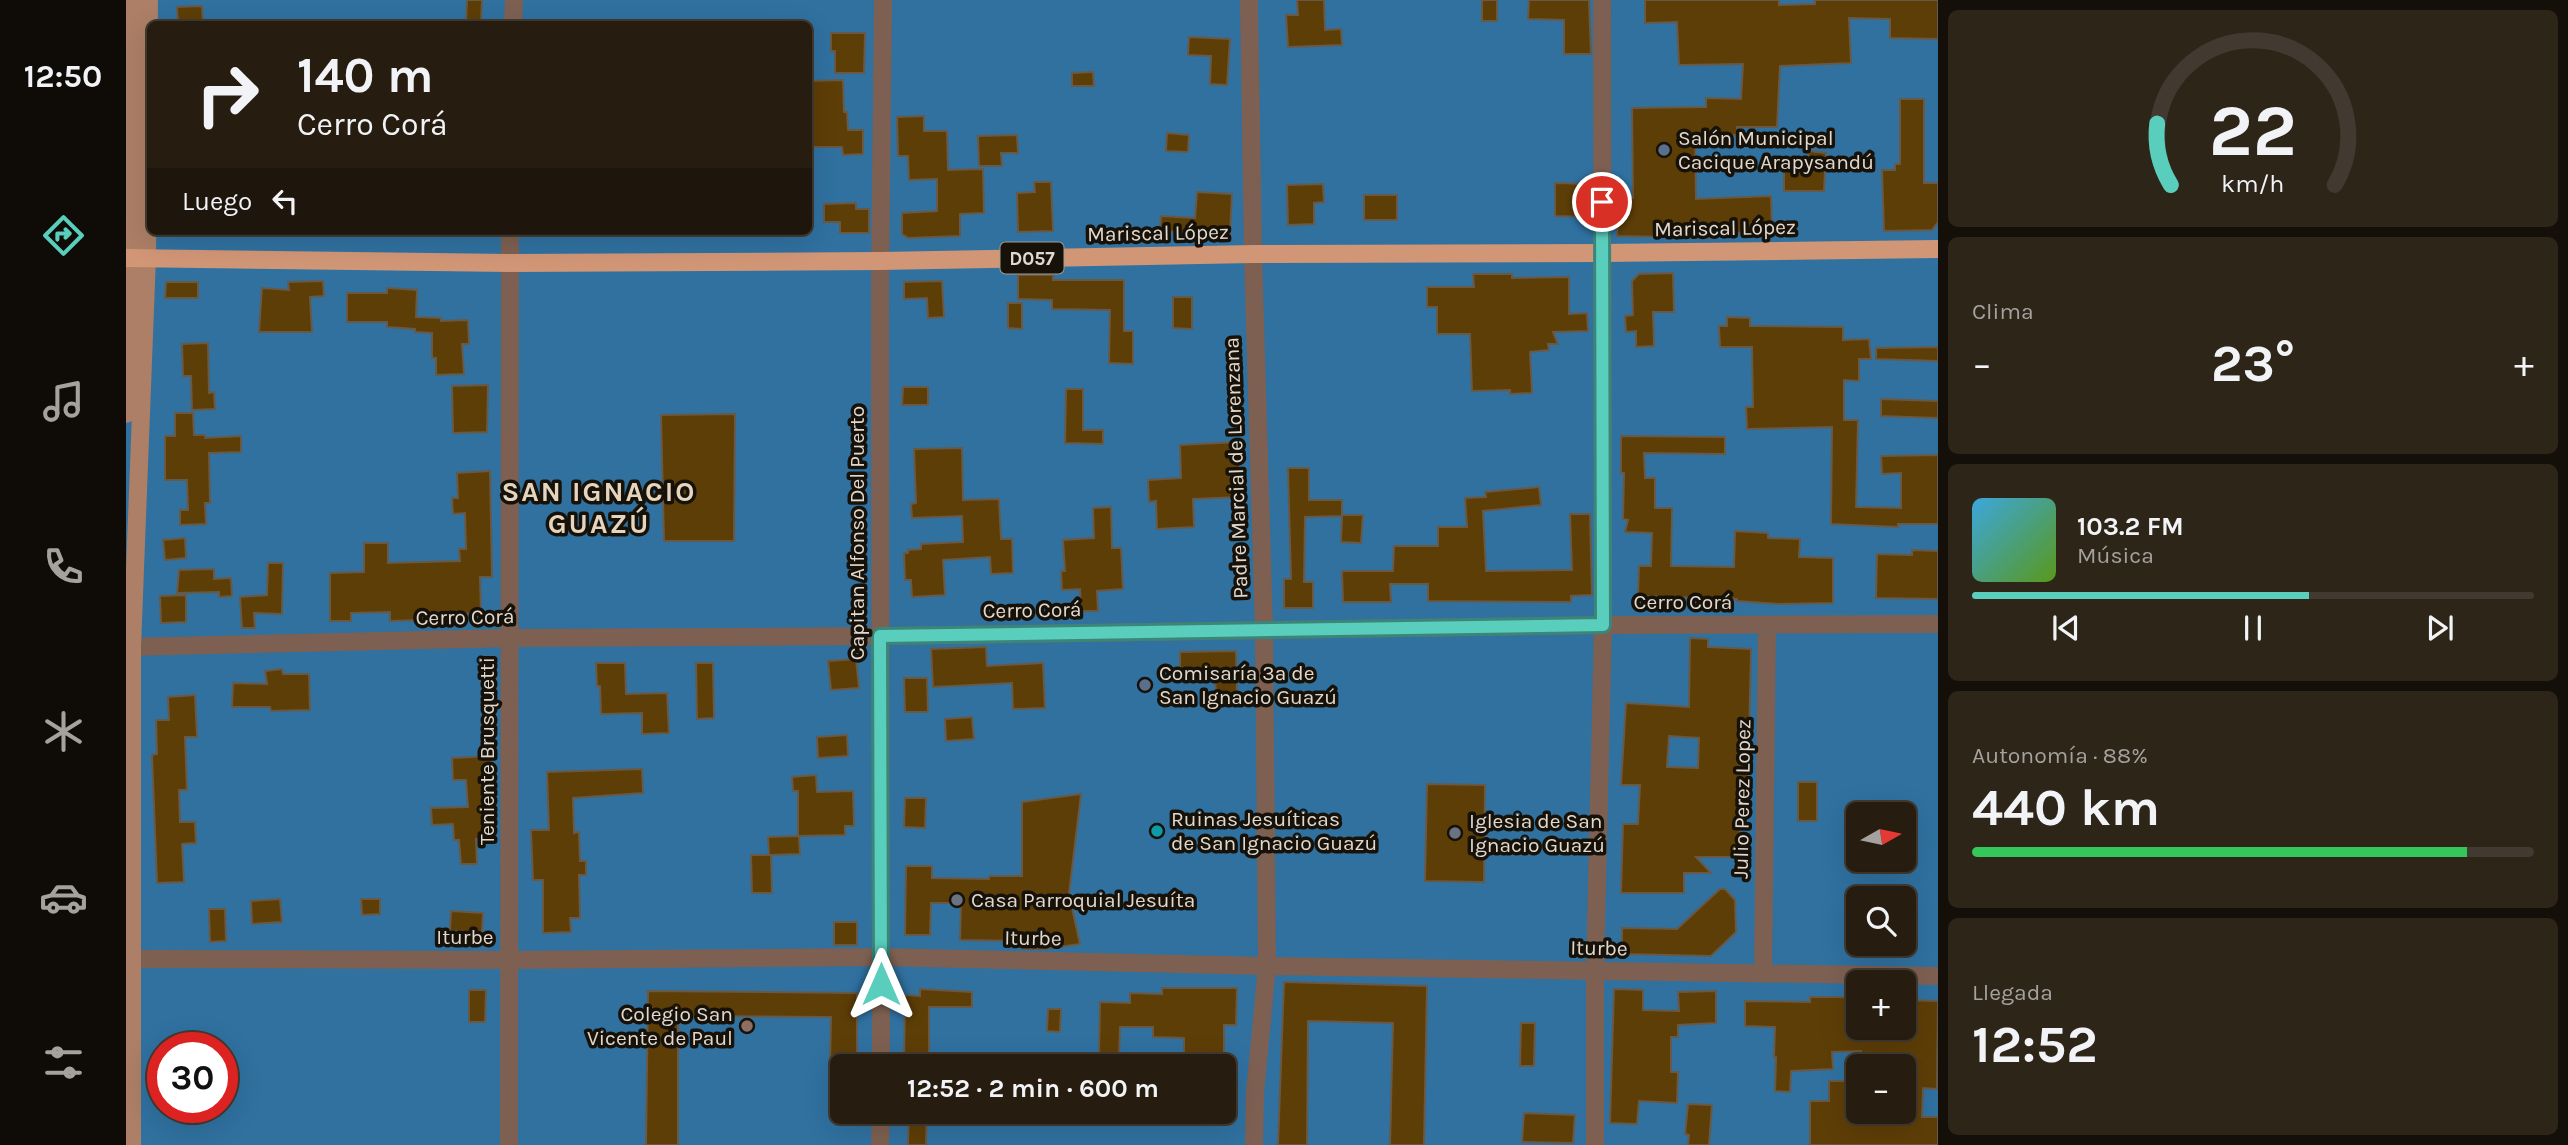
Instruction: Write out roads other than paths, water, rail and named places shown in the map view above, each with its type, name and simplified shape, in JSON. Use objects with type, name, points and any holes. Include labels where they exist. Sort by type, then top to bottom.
[{"type":"main road","name":"Mariscal López","points":[[135,257],[510,263],[1938,249]]},
{"type":"street","points":[[131,0],[135,257],[129,647],[128,959],[132,1145]]},
{"type":"street","points":[[148,21],[149,0]]},
{"type":"street","points":[[513,21],[514,0]]},
{"type":"street","name":"Capitan Alfonso Del Puerto","points":[[881,1054],[880,261],[883,0]]},
{"type":"street","name":"Padre Marcial de Lorenzana","points":[[1249,0],[1264,629],[1267,967],[1255,1093],[1254,1145]]},
{"type":"street","points":[[1595,1145],[1595,971],[1603,625],[1602,0]]},
{"type":"street","points":[[126,414],[147,37]]},
{"type":"street","name":"Teniente Brusquetti","points":[[509,1145],[510,235]]},
{"type":"street","name":"Cerro Corá","points":[[129,647],[510,638],[880,636],[1603,625],[1938,624]]},
{"type":"street","name":"Julio Perez Lopez","points":[[1763,973],[1766,625]]},
{"type":"street","name":"Iturbe","points":[[128,959],[882,957],[1267,967],[1938,976]]},
{"type":"street","points":[[880,1145],[881,1124]]},
{"type":"water","points":[[126,0],[1938,0],[1938,1145],[126,1145]]},
{"type":"place","name":"Salón Municipal Cacique Arapysandú","points":[[1664,150]]},
{"type":"place","name":"Comisaría 3ª de San Ignacio Guazú","points":[[1145,685]]},
{"type":"place","name":"Ruinas Jesuíticas de San Ignacio Guazú","points":[[1157,831]]},
{"type":"place","name":"Iglesia de San Ignacio Guazú","points":[[1455,833]]},
{"type":"place","name":"Casa Parroquial Jesuíta","points":[[957,900]]},
{"type":"place","name":"Colegio San Vicente de Paul","points":[[747,1026]]},
{"type":"district","name":"SAN IGNACIO GUAZÚ","points":[[599,507]]}]
